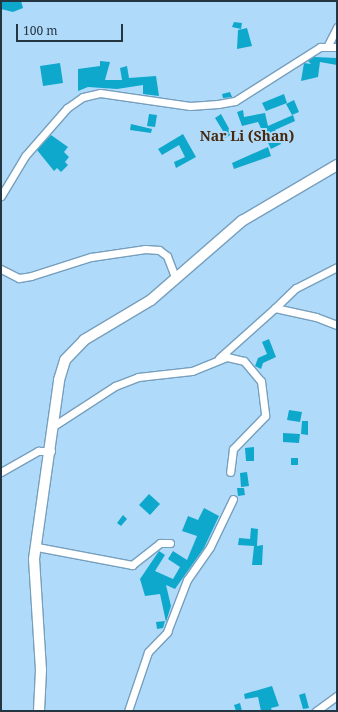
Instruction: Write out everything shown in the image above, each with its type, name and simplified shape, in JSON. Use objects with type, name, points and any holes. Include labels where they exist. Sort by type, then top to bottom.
[{"type":"main road","points":[[39,711],[41,670],[34,559],[55,425],[59,380],[72,350],[138,310],[242,221],[337,164]]},
{"type":"street","points":[[1,196],[25,156],[67,108],[83,97],[100,93],[190,106],[235,101],[328,45],[337,26]]},
{"type":"street","points":[[328,45],[337,47]]},
{"type":"street","points":[[1,269],[7,275],[25,277],[91,257],[145,249],[159,250],[167,256],[175,278]]},
{"type":"street","points":[[216,360],[296,288],[337,267]]},
{"type":"street","points":[[275,308],[316,316],[337,325]]},
{"type":"street","points":[[55,425],[115,386],[138,377],[192,371],[216,360],[227,357],[244,361],[261,381],[266,401],[266,416],[260,425],[233,449],[230,472]]},
{"type":"street","points":[[1,472],[38,451],[51,451]]},
{"type":"street","points":[[128,711],[148,652],[170,627],[187,580],[210,547],[232,499]]},
{"type":"street","points":[[37,547],[132,565],[160,543],[170,543]]},
{"type":"street","points":[[316,711],[337,696]]},
{"type":"building","points":[[1,1],[21,1],[23,8],[13,12],[1,9]]},
{"type":"building","points":[[234,22],[242,23],[241,29],[232,27]]},
{"type":"building","points":[[247,28],[252,46],[237,49],[238,30]]},
{"type":"building","points":[[314,57],[337,58],[337,65],[320,62],[318,77],[301,81],[304,63],[311,64],[308,61]]},
{"type":"building","points":[[100,61],[110,62],[105,80],[122,80],[120,68],[127,66],[129,78],[156,76],[159,96],[143,94],[143,85],[117,89],[88,87],[78,91],[78,69],[100,66]]},
{"type":"building","points":[[60,63],[63,83],[43,86],[40,66]]},
{"type":"building","points":[[230,92],[232,97],[223,98],[222,94]]},
{"type":"building","points":[[284,94],[287,103],[266,111],[262,103]]},
{"type":"building","points":[[294,100],[299,112],[292,115],[286,104]]},
{"type":"building","points":[[243,110],[244,117],[265,113],[268,126],[293,115],[295,121],[275,130],[281,144],[271,149],[258,122],[242,126],[237,112]]},
{"type":"building","points":[[149,114],[157,115],[155,127],[147,126]]},
{"type":"building","points":[[221,114],[232,134],[217,143],[213,137],[223,131],[215,118]]},
{"type":"building","points":[[131,124],[152,129],[151,133],[130,130]]},
{"type":"building","points":[[183,134],[196,157],[176,168],[174,162],[185,157],[179,145],[162,155],[158,149]]},
{"type":"building","points":[[51,135],[68,147],[64,152],[69,157],[65,162],[68,165],[61,172],[57,168],[54,171],[37,150]]},
{"type":"building","points":[[268,147],[271,156],[234,169],[232,163]]},
{"type":"building","points":[[269,339],[276,357],[263,363],[261,369],[255,366],[258,358],[267,354],[262,342]]},
{"type":"building","points":[[289,410],[302,412],[300,422],[287,420]]},
{"type":"building","points":[[302,421],[308,421],[308,435],[301,434]]},
{"type":"building","points":[[283,433],[300,434],[299,443],[283,442]]},
{"type":"building","points":[[254,447],[254,461],[246,461],[245,448]]},
{"type":"building","points":[[291,458],[298,458],[298,465],[291,465]]},
{"type":"building","points":[[247,472],[249,486],[241,487],[240,473]]},
{"type":"building","points":[[237,488],[244,488],[245,495],[238,496]]},
{"type":"building","points":[[149,494],[160,504],[150,515],[139,505]]},
{"type":"building","points":[[204,508],[219,516],[204,548],[175,589],[166,585],[171,606],[166,622],[160,594],[145,596],[140,579],[159,551],[165,555],[155,571],[173,579],[180,567],[168,559],[173,551],[187,560],[197,536],[182,531],[188,516],[198,520]]},
{"type":"building","points":[[123,515],[127,519],[121,526],[117,523]]},
{"type":"building","points":[[251,528],[258,529],[257,546],[263,545],[262,565],[252,565],[254,546],[238,545],[239,538],[250,539]]},
{"type":"building","points":[[165,621],[163,628],[157,629],[156,622]]},
{"type":"building","points":[[272,686],[279,706],[271,708],[272,711],[261,711],[258,697],[245,699],[244,694]]},
{"type":"building","points":[[305,693],[309,708],[303,709],[299,695]]},
{"type":"building","points":[[240,703],[242,711],[236,711],[234,705]]},
{"type":"district","name":"Nar Li (Shan)","points":[[247,136]]}]
